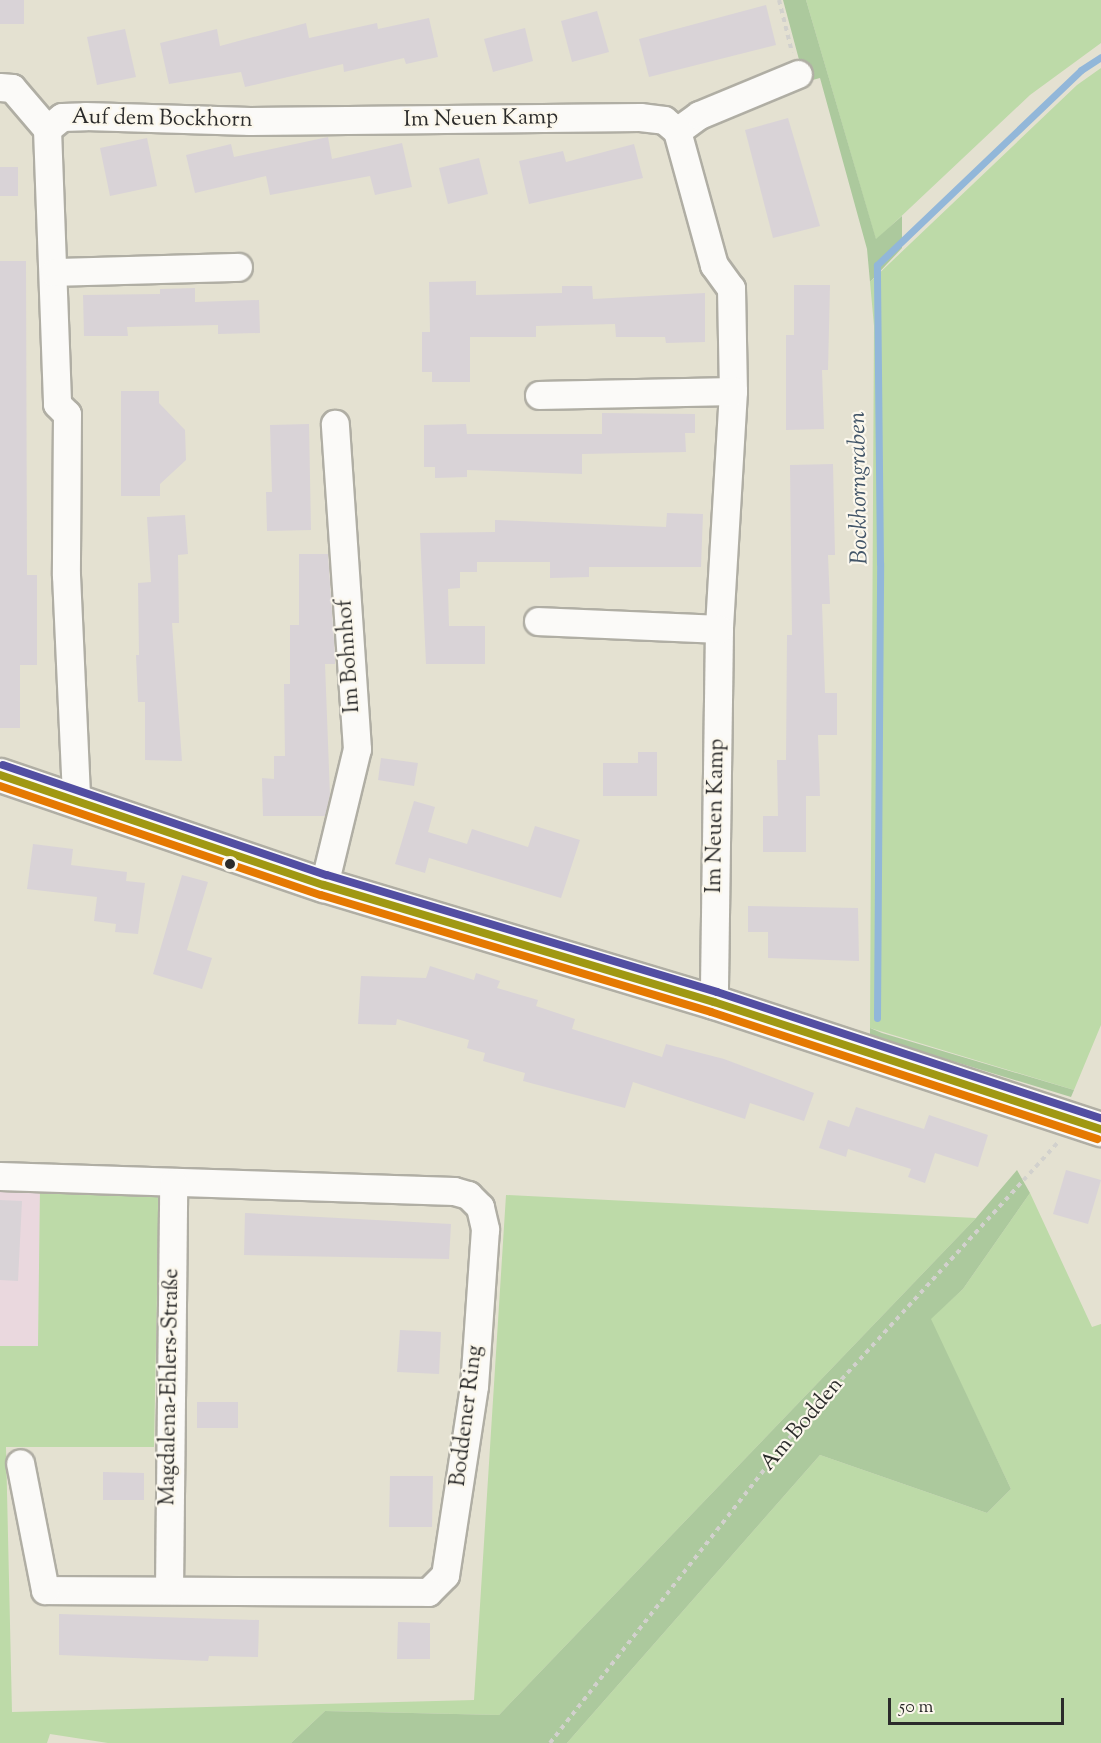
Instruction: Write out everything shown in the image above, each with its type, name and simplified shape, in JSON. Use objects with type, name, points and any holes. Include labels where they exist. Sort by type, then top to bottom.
[{"type":"street","points":[[677,131],[699,115],[798,74]]},
{"type":"street","name":"Auf dem Bockhorn","points":[[0,87],[12,88],[47,129],[57,404],[66,414],[66,575],[76,798]]},
{"type":"street","name":"Auf dem Bockhorn","points":[[47,129],[62,117],[280,121]]},
{"type":"street","name":"Im Neuen Kamp","points":[[280,121],[640,117],[664,120],[677,131],[714,264],[731,288],[733,391],[719,629],[714,1002]]},
{"type":"street","points":[[54,272],[238,267]]},
{"type":"street","points":[[539,395],[733,391]]},
{"type":"street","name":"Im Bohnhof","points":[[324,885],[357,749],[335,424]]},
{"type":"street","points":[[538,621],[719,629]]},
{"type":"street","points":[[0,775],[76,798],[324,885],[714,1002],[1087,1125]]},
{"type":"street","name":"Boddener Ring","points":[[0,1176],[453,1191],[468,1195],[480,1207],[485,1229],[474,1386],[445,1575],[428,1592],[45,1590],[20,1463]]},
{"type":"street","name":"Magdalena-Ehlers-Straße","points":[[169,1590],[172,1183]]},
{"type":"path","points":[[779,0],[798,74]]},
{"type":"path","name":"Am Bodden","points":[[550,1743],[799,1426],[1087,1125]]},
{"type":"shaded area","points":[[0,1187],[40,1188],[38,1346],[0,1346]]},
{"type":"green space","points":[[783,0],[806,0],[876,239],[902,216],[902,248],[870,282],[867,249],[820,78],[805,82]]},
{"type":"green space","points":[[806,0],[1101,0],[1101,43],[1030,95],[876,240]]},
{"type":"green space","points":[[1101,68],[1101,1025],[1074,1090],[870,1028],[874,326],[870,282],[1077,85]]},
{"type":"green space","points":[[870,1028],[1074,1090],[1071,1097],[870,1036]]},
{"type":"green space","points":[[1017,1170],[1030,1193],[963,1289],[931,1319],[1011,1489],[987,1513],[820,1455],[567,1743],[291,1743],[325,1711],[499,1715],[976,1218]]},
{"type":"green space","points":[[40,1188],[159,1192],[154,1447],[6,1447],[12,1712],[474,1700],[506,1195],[976,1218],[499,1715],[325,1711],[291,1743],[108,1743],[50,1734],[47,1743],[0,1743],[0,1346],[38,1346]]},
{"type":"green space","points":[[1030,1193],[1092,1327],[1101,1324],[1101,1743],[567,1743],[820,1455],[987,1513],[1011,1489],[930,1319],[963,1289]]},
{"type":"building","points":[[0,0],[24,0],[24,24],[0,24]]},
{"type":"building","points":[[766,5],[776,45],[649,77],[639,39]]},
{"type":"building","points":[[597,11],[609,52],[572,62],[561,21]]},
{"type":"building","points":[[429,18],[438,57],[406,64],[404,58],[344,72],[343,64],[245,87],[241,72],[169,84],[160,43],[217,29],[220,46],[306,23],[309,38],[377,23],[378,29]]},
{"type":"building","points":[[525,28],[533,61],[493,72],[484,39]]},
{"type":"building","points":[[125,29],[136,77],[97,85],[87,37]]},
{"type":"building","points":[[788,118],[820,226],[773,238],[745,130]]},
{"type":"building","points":[[328,137],[332,159],[402,143],[412,187],[375,195],[370,176],[270,195],[266,176],[195,193],[186,155],[231,144],[234,157]]},
{"type":"building","points":[[147,138],[157,186],[110,196],[100,148]]},
{"type":"building","points":[[634,144],[643,178],[529,204],[519,161],[563,151],[566,162]]},
{"type":"building","points":[[479,158],[488,194],[448,204],[439,168]]},
{"type":"building","points":[[0,167],[18,167],[18,196],[0,196]]},
{"type":"building","points":[[0,261],[26,261],[27,575],[37,575],[37,665],[20,665],[20,728],[0,728]]},
{"type":"building","points":[[476,281],[476,295],[562,293],[562,286],[592,286],[593,299],[705,293],[705,342],[666,343],[665,337],[616,337],[615,324],[536,326],[536,337],[470,337],[470,382],[432,382],[432,372],[422,372],[422,332],[430,332],[429,282]]},
{"type":"building","points":[[794,285],[830,285],[828,370],[822,370],[824,429],[786,430],[786,335],[794,335]]},
{"type":"building","points":[[195,288],[195,302],[259,300],[260,333],[218,334],[218,325],[127,327],[128,336],[84,336],[83,295],[160,294],[160,289]]},
{"type":"building","points":[[121,391],[159,391],[159,403],[185,430],[186,460],[160,484],[160,496],[121,496]]},
{"type":"building","points":[[602,413],[695,414],[695,433],[685,433],[686,452],[582,454],[582,474],[467,470],[467,477],[435,478],[435,467],[424,467],[424,425],[466,424],[467,434],[602,434]]},
{"type":"building","points":[[309,424],[311,530],[267,531],[266,492],[272,492],[270,425]]},
{"type":"building","points":[[833,464],[835,555],[828,555],[830,604],[822,604],[825,693],[837,693],[837,735],[818,735],[820,796],[806,796],[806,852],[763,852],[763,816],[778,816],[777,760],[786,760],[787,635],[792,635],[790,465]]},
{"type":"building","points":[[667,513],[703,514],[701,567],[589,567],[589,577],[550,578],[550,562],[477,562],[477,572],[460,572],[460,588],[448,589],[449,626],[485,626],[485,664],[426,664],[420,533],[495,532],[495,520],[666,527]]},
{"type":"building","points":[[185,515],[188,554],[178,555],[179,623],[172,623],[182,761],[145,760],[145,702],[138,702],[136,655],[139,655],[138,583],[151,582],[147,517]]},
{"type":"building","points":[[299,554],[328,554],[335,655],[335,664],[325,664],[330,795],[325,816],[263,816],[262,778],[274,779],[274,756],[285,756],[284,684],[290,684],[290,625],[299,625]]},
{"type":"building","points":[[638,752],[657,752],[657,796],[603,796],[603,763],[638,763]]},
{"type":"building","points":[[381,758],[418,763],[414,786],[378,780]]},
{"type":"building","points":[[414,801],[435,807],[428,832],[467,844],[472,829],[528,847],[535,826],[580,840],[561,898],[429,858],[425,873],[395,864]]},
{"type":"building","points":[[33,844],[73,849],[71,865],[127,872],[126,881],[145,883],[138,934],[115,932],[116,924],[94,921],[97,897],[27,889]]},
{"type":"building","points":[[182,875],[208,882],[187,950],[212,958],[202,989],[153,974]]},
{"type":"building","points":[[748,906],[858,908],[859,961],[768,958],[768,932],[748,932]]},
{"type":"building","points":[[430,966],[474,980],[476,973],[500,981],[497,988],[538,1000],[536,1006],[575,1019],[572,1029],[662,1057],[666,1044],[724,1059],[814,1093],[804,1121],[750,1103],[745,1119],[633,1082],[625,1108],[523,1081],[525,1073],[483,1061],[485,1053],[467,1048],[469,1040],[397,1019],[396,1025],[358,1024],[361,976],[426,978]]},
{"type":"building","points":[[856,1107],[924,1129],[929,1115],[988,1135],[978,1167],[935,1153],[925,1183],[908,1177],[911,1169],[848,1149],[846,1157],[819,1148],[828,1120],[849,1127]]},
{"type":"building","points":[[1066,1170],[1101,1180],[1088,1224],[1053,1214]]},
{"type":"building","points":[[0,1200],[22,1201],[18,1281],[0,1280]]},
{"type":"building","points":[[245,1213],[451,1224],[449,1259],[244,1255]]},
{"type":"building","points":[[400,1330],[441,1332],[439,1374],[397,1372]]},
{"type":"building","points":[[197,1402],[238,1402],[238,1428],[197,1428]]},
{"type":"building","points":[[103,1472],[144,1473],[144,1500],[103,1500]]},
{"type":"building","points":[[390,1476],[433,1476],[432,1527],[389,1527]]},
{"type":"building","points":[[59,1614],[259,1620],[258,1657],[209,1656],[208,1661],[59,1655]]},
{"type":"building","points":[[398,1622],[430,1623],[430,1659],[397,1659]]},
{"type":"waterway","name":"Bockhorngraben","points":[[877,1018],[880,563],[877,265],[1081,70],[1101,57]]},
{"type":"transit line","points":[[3,765],[327,875],[717,992],[1101,1118]]},
{"type":"transit line","points":[[0,775],[324,885],[714,1002],[1101,1129]]},
{"type":"transit line","points":[[0,786],[321,895],[711,1012],[1098,1139]]}]
